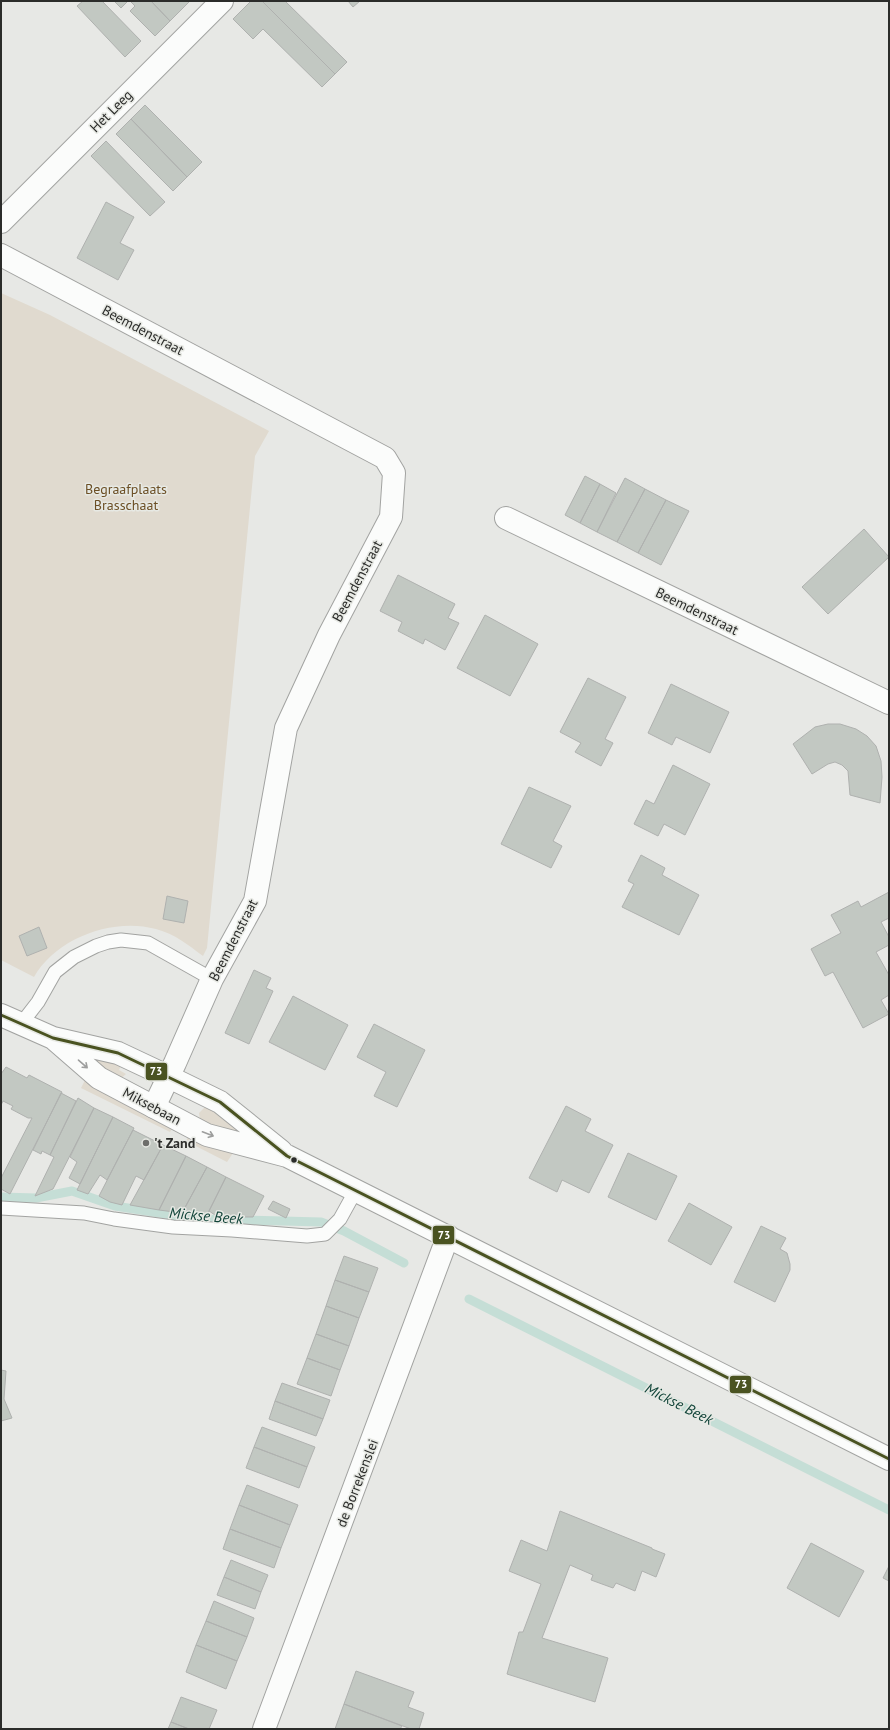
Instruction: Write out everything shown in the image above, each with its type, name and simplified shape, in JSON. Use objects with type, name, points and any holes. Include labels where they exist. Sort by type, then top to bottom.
[{"type":"street","name":"Het Leeg","points":[[1,222],[222,1]]},
{"type":"street","name":"Beemdenstraat","points":[[1,255],[385,458],[394,473],[391,517],[329,635],[286,728],[255,901],[212,979],[154,1107]]},
{"type":"street","name":"Beemdenstraat","points":[[506,518],[888,701]]},
{"type":"street","name":"Miksebaan","points":[[1,1015],[53,1038],[118,1052],[169,1076],[220,1102],[287,1156]]},
{"type":"street","name":"Miksebaan","points":[[53,1038],[99,1078],[207,1135],[287,1156],[889,1459]]},
{"type":"street","name":"de Borrekenslei","points":[[264,1729],[448,1236]]},
{"type":"lane","points":[[20,1024],[38,1002],[55,972],[74,957],[108,942],[121,940],[148,943],[212,979]]},
{"type":"lane","points":[[1,1208],[84,1213],[114,1219],[174,1227],[307,1236],[325,1234],[340,1219],[356,1190]]},
{"type":"green space","name":"Begraafplaats Brasschaat","points":[[1,293],[50,315],[269,431],[255,456],[207,948],[203,956],[181,940],[163,931],[139,926],[122,926],[87,934],[71,942],[56,951],[44,963],[34,977],[1,960]]},
{"type":"green space","points":[[74,1048],[123,1062],[119,1070],[126,1074],[119,1080]]},
{"type":"green space","points":[[86,1078],[174,1125],[170,1132],[81,1088]]},
{"type":"green space","points":[[211,1106],[251,1136],[208,1127],[200,1120],[199,1113],[204,1108]]},
{"type":"green space","points":[[190,1133],[235,1150],[227,1162],[186,1141]]},
{"type":"building","points":[[83,1],[102,1],[141,41],[125,57],[77,6]]},
{"type":"building","points":[[114,1],[125,1],[127,2],[121,8]]},
{"type":"building","points":[[130,1],[151,1],[170,21],[155,36],[130,11],[135,6]]},
{"type":"building","points":[[151,1],[190,1],[170,21]]},
{"type":"building","points":[[251,1],[262,1],[335,74],[322,87],[263,29],[253,39],[233,19]]},
{"type":"building","points":[[262,1],[285,1],[347,62],[335,74]]},
{"type":"building","points":[[348,1],[360,1],[353,7]]},
{"type":"building","points":[[145,105],[202,162],[187,177],[131,119]]},
{"type":"building","points":[[131,119],[187,177],[173,191],[116,134]]},
{"type":"building","points":[[106,141],[165,202],[150,216],[91,156]]},
{"type":"building","points":[[106,202],[134,217],[120,243],[134,250],[118,280],[77,258]]},
{"type":"building","points":[[585,476],[600,484],[580,523],[565,515]]},
{"type":"building","points":[[625,478],[645,489],[617,542],[597,532]]},
{"type":"building","points":[[600,484],[616,493],[597,532],[580,523]]},
{"type":"building","points":[[645,489],[666,500],[638,553],[617,542]]},
{"type":"building","points":[[666,500],[689,511],[661,565],[638,553]]},
{"type":"building","points":[[864,529],[889,557],[828,614],[802,587]]},
{"type":"building","points":[[398,575],[455,604],[448,618],[459,623],[445,650],[425,639],[423,644],[398,631],[402,622],[380,611]]},
{"type":"building","points":[[485,615],[538,644],[510,696],[457,668]]},
{"type":"building","points":[[588,678],[626,697],[605,739],[613,743],[601,766],[575,752],[581,743],[560,732]]},
{"type":"building","points":[[671,684],[729,712],[710,753],[676,737],[672,745],[648,733]]},
{"type":"building","points":[[828,724],[840,724],[856,729],[867,736],[876,746],[881,761],[882,777],[880,803],[850,795],[848,771],[842,765],[835,762],[828,764],[812,774],[793,744],[815,727]]},
{"type":"building","points":[[673,765],[710,784],[685,835],[664,824],[658,836],[634,824],[646,800],[654,804]]},
{"type":"building","points":[[529,787],[571,806],[553,841],[562,846],[551,868],[501,844]]},
{"type":"building","points":[[641,855],[665,868],[662,875],[699,895],[679,935],[622,907],[634,884],[628,881]]},
{"type":"building","points":[[889,892],[889,918],[881,922],[889,937],[889,945],[876,952],[889,975],[889,995],[881,1000],[889,1014],[863,1028],[833,972],[825,976],[811,949],[841,933],[831,915],[858,901],[861,907]]},
{"type":"building","points":[[167,896],[188,901],[184,923],[163,919]]},
{"type":"building","points":[[39,927],[47,948],[27,956],[19,936]]},
{"type":"building","points":[[254,970],[271,978],[266,988],[273,991],[249,1044],[225,1033]]},
{"type":"building","points":[[293,996],[348,1025],[325,1070],[269,1042]]},
{"type":"building","points":[[374,1024],[425,1050],[397,1107],[374,1096],[386,1072],[357,1057]]},
{"type":"building","points":[[6,1067],[27,1078],[29,1075],[62,1092],[10,1194],[1,1189],[1,1178],[32,1118],[28,1118],[11,1109],[13,1106],[3,1101],[1,1105],[1,1074]]},
{"type":"building","points":[[61,1093],[76,1101],[50,1155],[42,1151],[41,1154],[33,1150]]},
{"type":"building","points":[[78,1098],[94,1108],[53,1189],[35,1196],[54,1157],[50,1155]]},
{"type":"building","points":[[566,1106],[591,1119],[585,1131],[613,1145],[589,1193],[562,1180],[557,1192],[529,1178]]},
{"type":"building","points":[[94,1108],[113,1117],[80,1184],[69,1178],[77,1162],[70,1157]]},
{"type":"building","points":[[113,1117],[134,1128],[107,1180],[100,1175],[88,1194],[77,1190]]},
{"type":"building","points":[[133,1130],[163,1145],[144,1180],[136,1176],[122,1205],[110,1202],[99,1196]]},
{"type":"building","points":[[163,1145],[186,1156],[159,1210],[130,1205]]},
{"type":"building","points":[[628,1153],[677,1176],[656,1220],[608,1197]]},
{"type":"building","points":[[186,1156],[207,1167],[182,1213],[159,1210]]},
{"type":"building","points":[[207,1167],[226,1177],[207,1216],[182,1213]]},
{"type":"building","points":[[226,1177],[264,1196],[253,1217],[218,1217],[209,1211]]},
{"type":"building","points":[[273,1201],[290,1209],[286,1218],[268,1209]]},
{"type":"building","points":[[689,1203],[732,1227],[711,1265],[668,1241]]},
{"type":"building","points":[[761,1226],[786,1238],[780,1249],[787,1253],[790,1270],[775,1302],[734,1282]]},
{"type":"building","points":[[344,1256],[378,1268],[369,1292],[335,1280]]},
{"type":"building","points":[[335,1280],[369,1292],[359,1318],[326,1306]]},
{"type":"building","points":[[326,1306],[359,1318],[349,1346],[316,1334]]},
{"type":"building","points":[[316,1334],[349,1346],[340,1370],[307,1358]]},
{"type":"building","points":[[307,1358],[340,1370],[331,1396],[297,1384]]},
{"type":"building","points":[[1,1370],[6,1371],[4,1399],[12,1418],[1,1421]]},
{"type":"building","points":[[282,1383],[330,1400],[323,1419],[275,1401]]},
{"type":"building","points":[[275,1401],[323,1419],[316,1436],[269,1419]]},
{"type":"building","points":[[262,1427],[315,1447],[307,1467],[254,1447]]},
{"type":"building","points":[[254,1447],[307,1467],[299,1488],[246,1468]]},
{"type":"building","points":[[247,1485],[298,1505],[290,1525],[239,1505]]},
{"type":"building","points":[[239,1505],[290,1525],[281,1548],[230,1529]]},
{"type":"building","points":[[560,1511],[665,1554],[656,1577],[642,1571],[635,1591],[616,1583],[613,1588],[591,1580],[593,1575],[570,1565],[542,1638],[608,1658],[595,1702],[507,1674],[519,1632],[523,1632],[541,1584],[509,1571],[521,1540],[547,1551]]},
{"type":"building","points":[[230,1529],[281,1548],[274,1568],[223,1549]]},
{"type":"building","points":[[811,1543],[864,1571],[839,1617],[787,1588]]},
{"type":"building","points":[[231,1560],[268,1575],[261,1592],[224,1577]]},
{"type":"building","points":[[889,1566],[889,1581],[883,1578]]},
{"type":"building","points":[[224,1577],[261,1592],[255,1609],[217,1595]]},
{"type":"building","points":[[214,1601],[254,1618],[247,1637],[206,1621]]},
{"type":"building","points":[[206,1621],[247,1637],[237,1661],[196,1645]]},
{"type":"building","points":[[196,1645],[237,1661],[226,1689],[186,1672]]},
{"type":"building","points":[[356,1671],[414,1692],[408,1707],[424,1713],[419,1729],[411,1729],[344,1704]]},
{"type":"building","points":[[181,1697],[217,1710],[209,1729],[189,1729],[171,1722]]},
{"type":"building","points":[[344,1704],[402,1726],[400,1729],[335,1729]]},
{"type":"building","points":[[171,1722],[189,1729],[168,1729]]},
{"type":"waterway","name":"Mickse Beek","points":[[1,1197],[36,1198],[72,1191],[115,1206],[198,1219],[321,1222],[344,1231],[404,1263]]},
{"type":"waterway","name":"Mickse Beek","points":[[469,1299],[889,1510]]},
{"type":"transit line","name":"73","points":[[1,1015],[53,1038],[118,1053],[220,1102],[287,1156],[889,1459]]},
{"type":"place","name":"'t Zand","points":[[146,1143]]}]
